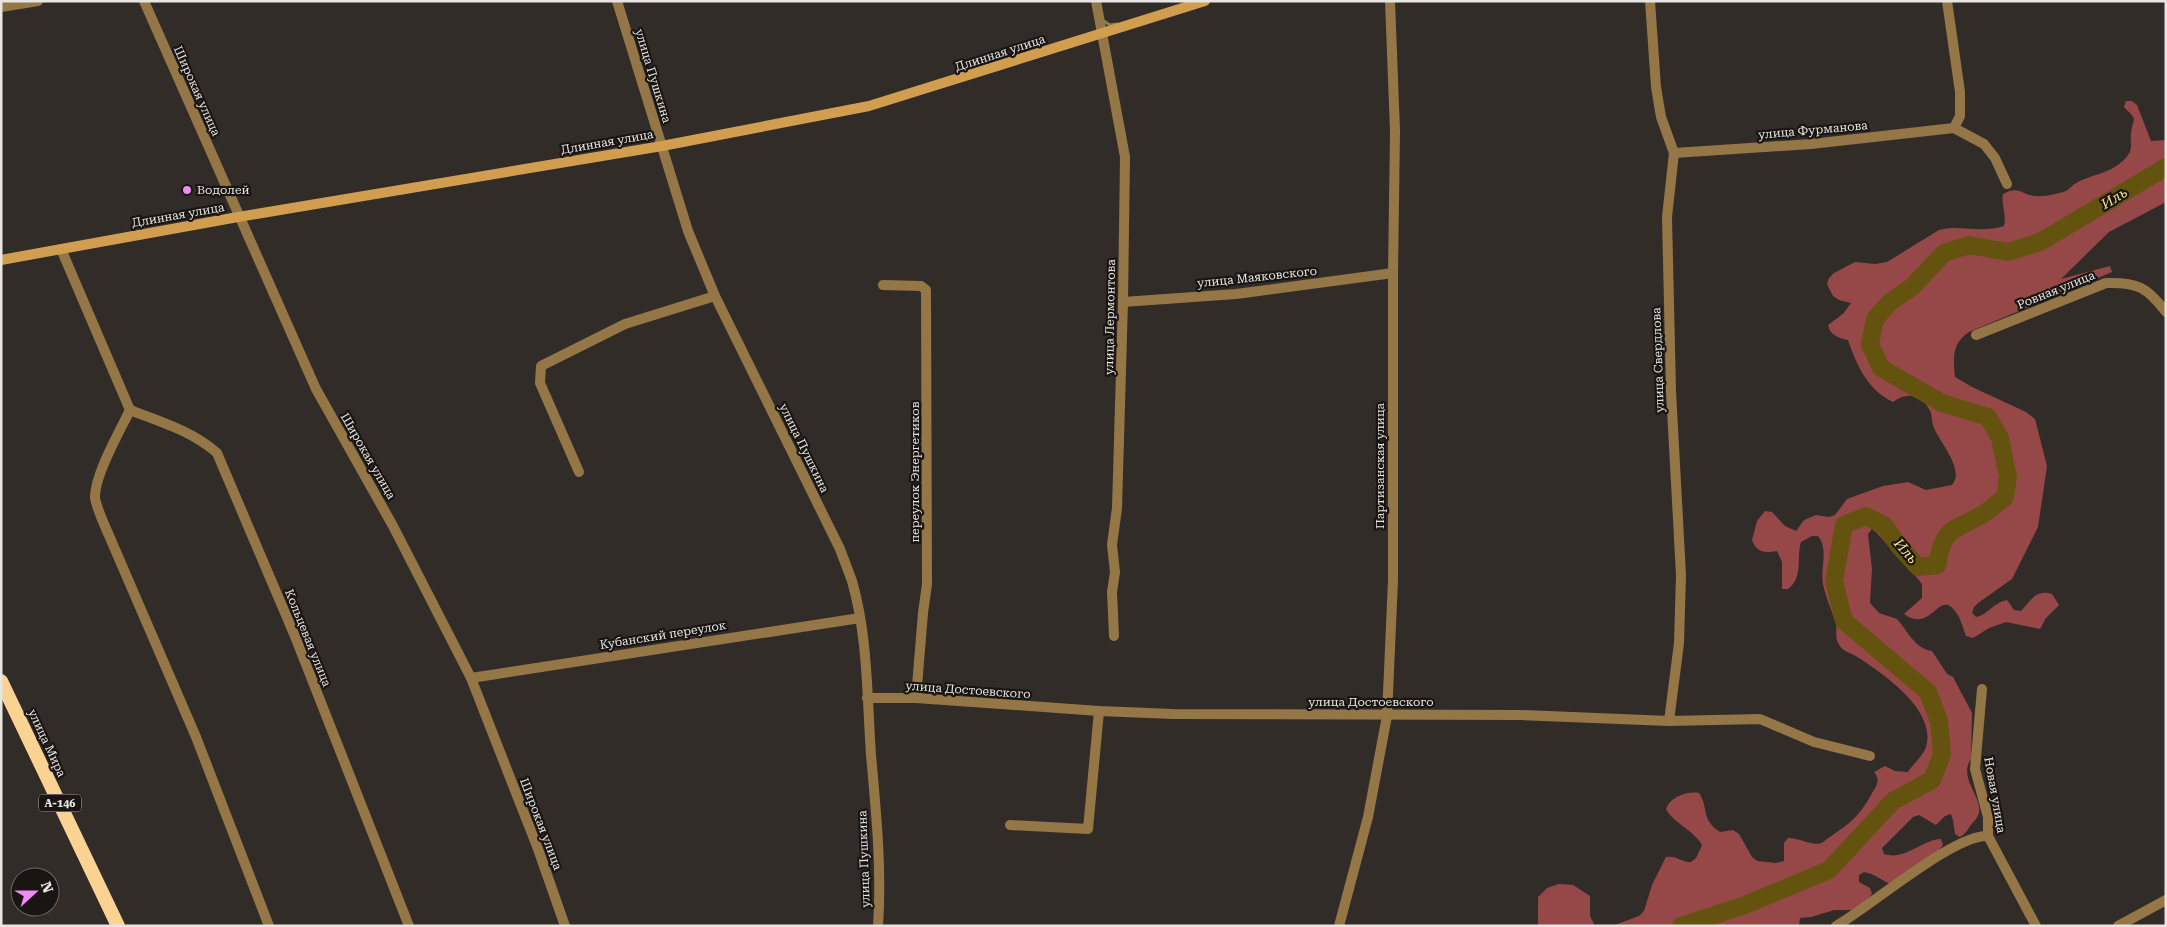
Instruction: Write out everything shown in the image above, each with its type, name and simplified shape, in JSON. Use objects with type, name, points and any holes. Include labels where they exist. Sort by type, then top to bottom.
[{"type":"highway","name":"улица Мира","points":[[1,681],[118,926]]},
{"type":"main road","name":"Длинная улица","points":[[1,260],[238,217],[662,146],[868,106],[1205,1]]},
{"type":"street","points":[[1,8],[38,1]]},
{"type":"street","name":"Широкая улица","points":[[144,1],[238,217],[316,389],[394,526],[471,678],[538,849],[564,926]]},
{"type":"street","name":"улица Пушкина","points":[[616,1],[688,232],[715,296],[840,549],[852,582],[860,618],[875,799],[878,926]]},
{"type":"street","name":"улица Лермонтова","points":[[1096,1],[1125,157],[1124,302],[1117,508],[1112,545],[1115,572],[1112,592],[1114,636]]},
{"type":"street","name":"Партизанская улица","points":[[1340,926],[1368,817],[1387,716],[1393,580],[1395,131],[1390,1]]},
{"type":"street","name":"улица Свердлова","points":[[1650,1],[1656,87],[1661,117],[1674,153],[1667,227],[1671,391],[1681,574],[1678,643],[1669,721]]},
{"type":"street","points":[[1947,1],[1960,92],[1960,116],[1954,128],[1984,144],[1995,158],[2007,184]]},
{"type":"street","name":"улица Фурманова","points":[[1674,153],[1811,144],[1954,128]]},
{"type":"street","points":[[61,249],[130,410],[105,464],[96,488],[95,499],[101,517],[196,737],[269,926]]},
{"type":"street","name":"улица Маяковского","points":[[1124,302],[1236,294],[1393,274]]},
{"type":"street","name":"Ровная улица","points":[[1976,335],[2106,283],[2126,282],[2140,285],[2156,298],[2166,312]]},
{"type":"street","name":"переулок Энергетиков","points":[[883,285],[921,286],[926,290],[927,584],[916,698]]},
{"type":"street","points":[[579,472],[540,383],[541,366],[625,324],[715,296]]},
{"type":"street","name":"Кольцевая улица","points":[[130,410],[183,430],[206,442],[217,453],[294,634],[409,926]]},
{"type":"street","name":"Кубанский переулок","points":[[471,678],[860,618]]},
{"type":"street","name":"Новая улица","points":[[1982,689],[1975,769],[1988,817],[1988,836],[2036,926]]},
{"type":"street","name":"улица Достоевского","points":[[867,698],[916,698],[1100,711],[1387,716],[1418,714],[1521,715],[1669,721],[1760,719],[1814,742],[1870,756]]},
{"type":"street","points":[[1010,825],[1088,829],[1100,711]]},
{"type":"street","points":[[1836,926],[1942,853],[1966,839],[1978,835],[1988,836]]},
{"type":"street","points":[[2118,926],[2166,900]]},
{"type":"shaded area","points":[[2126,101],[2132,101],[2137,105],[2151,141],[2166,140],[2166,202],[2109,232],[2061,279],[2110,266],[2112,272],[1969,332],[1959,341],[1954,357],[1955,377],[2026,412],[2035,419],[2047,466],[2038,527],[2012,579],[1978,603],[1972,613],[1976,617],[1980,616],[1998,603],[2007,600],[2014,610],[2021,611],[2034,596],[2042,593],[2052,594],[2059,605],[2046,618],[2040,629],[2006,622],[1989,628],[1973,638],[1966,636],[1959,617],[1949,606],[1944,605],[1921,619],[1913,619],[1904,614],[1922,598],[1922,584],[1877,533],[1872,529],[1868,534],[1872,569],[1870,603],[1879,613],[1897,619],[1916,643],[1926,650],[1932,651],[1947,674],[1953,677],[1972,713],[1971,759],[1967,773],[1979,806],[1977,818],[1960,837],[1955,834],[1951,814],[1945,816],[1936,825],[1919,815],[1913,817],[1882,848],[1884,854],[1899,855],[1934,840],[1941,839],[1943,845],[1939,850],[1894,886],[1864,872],[1859,875],[1859,882],[1870,888],[1872,894],[1868,899],[1853,910],[1834,910],[1811,917],[1800,918],[1799,926],[1612,926],[1639,916],[1644,911],[1652,885],[1666,857],[1691,862],[1696,858],[1702,845],[1666,809],[1675,798],[1684,794],[1699,793],[1704,803],[1707,818],[1714,827],[1720,832],[1733,830],[1739,834],[1752,857],[1757,861],[1776,863],[1784,861],[1784,843],[1788,838],[1818,844],[1822,843],[1854,819],[1877,785],[1878,782],[1874,772],[1885,766],[1895,771],[1908,772],[1923,754],[1926,747],[1927,734],[1924,720],[1916,708],[1895,684],[1870,665],[1845,650],[1838,643],[1836,624],[1823,584],[1824,553],[1818,536],[1812,536],[1801,542],[1798,573],[1793,584],[1788,589],[1782,589],[1782,562],[1777,551],[1759,550],[1752,540],[1757,521],[1765,511],[1772,512],[1785,526],[1796,531],[1804,520],[1816,515],[1829,517],[1835,515],[1847,499],[1883,486],[1908,482],[1926,490],[1952,485],[1955,479],[1954,465],[1934,428],[1931,413],[1924,402],[1910,396],[1904,396],[1893,402],[1884,397],[1864,376],[1848,340],[1838,337],[1831,331],[1828,325],[1844,313],[1851,303],[1839,300],[1833,296],[1827,284],[1829,278],[1834,273],[1855,262],[1875,264],[1887,262],[1939,230],[1947,228],[1987,229],[2004,226],[2003,194],[2009,191],[2017,190],[2035,196],[2055,194],[2066,191],[2084,179],[2111,169],[2123,161],[2130,153],[2134,119],[2124,107]]},
{"type":"shaded area","points":[[1559,884],[1573,885],[1590,896],[1590,916],[1595,926],[1538,926],[1538,897],[1547,888]]},
{"type":"waterway","points":[[1104,21],[1110,25],[1117,24]]},
{"type":"waterway","name":"Иль","points":[[1681,926],[1745,905],[1829,870],[1893,801],[1932,780],[1942,754],[1939,721],[1928,692],[1844,621],[1834,581],[1844,525],[1866,516],[1885,526],[1899,546],[1918,567],[1937,565],[1942,544],[1950,533],[1983,514],[2005,497],[2008,477],[2000,438],[1988,417],[1942,403],[1881,368],[1870,344],[1875,319],[1890,302],[1912,287],[1944,253],[1969,245],[2008,252],[2040,242],[2166,167]]},
{"type":"place","name":"Водолей","points":[[187,190]]}]
